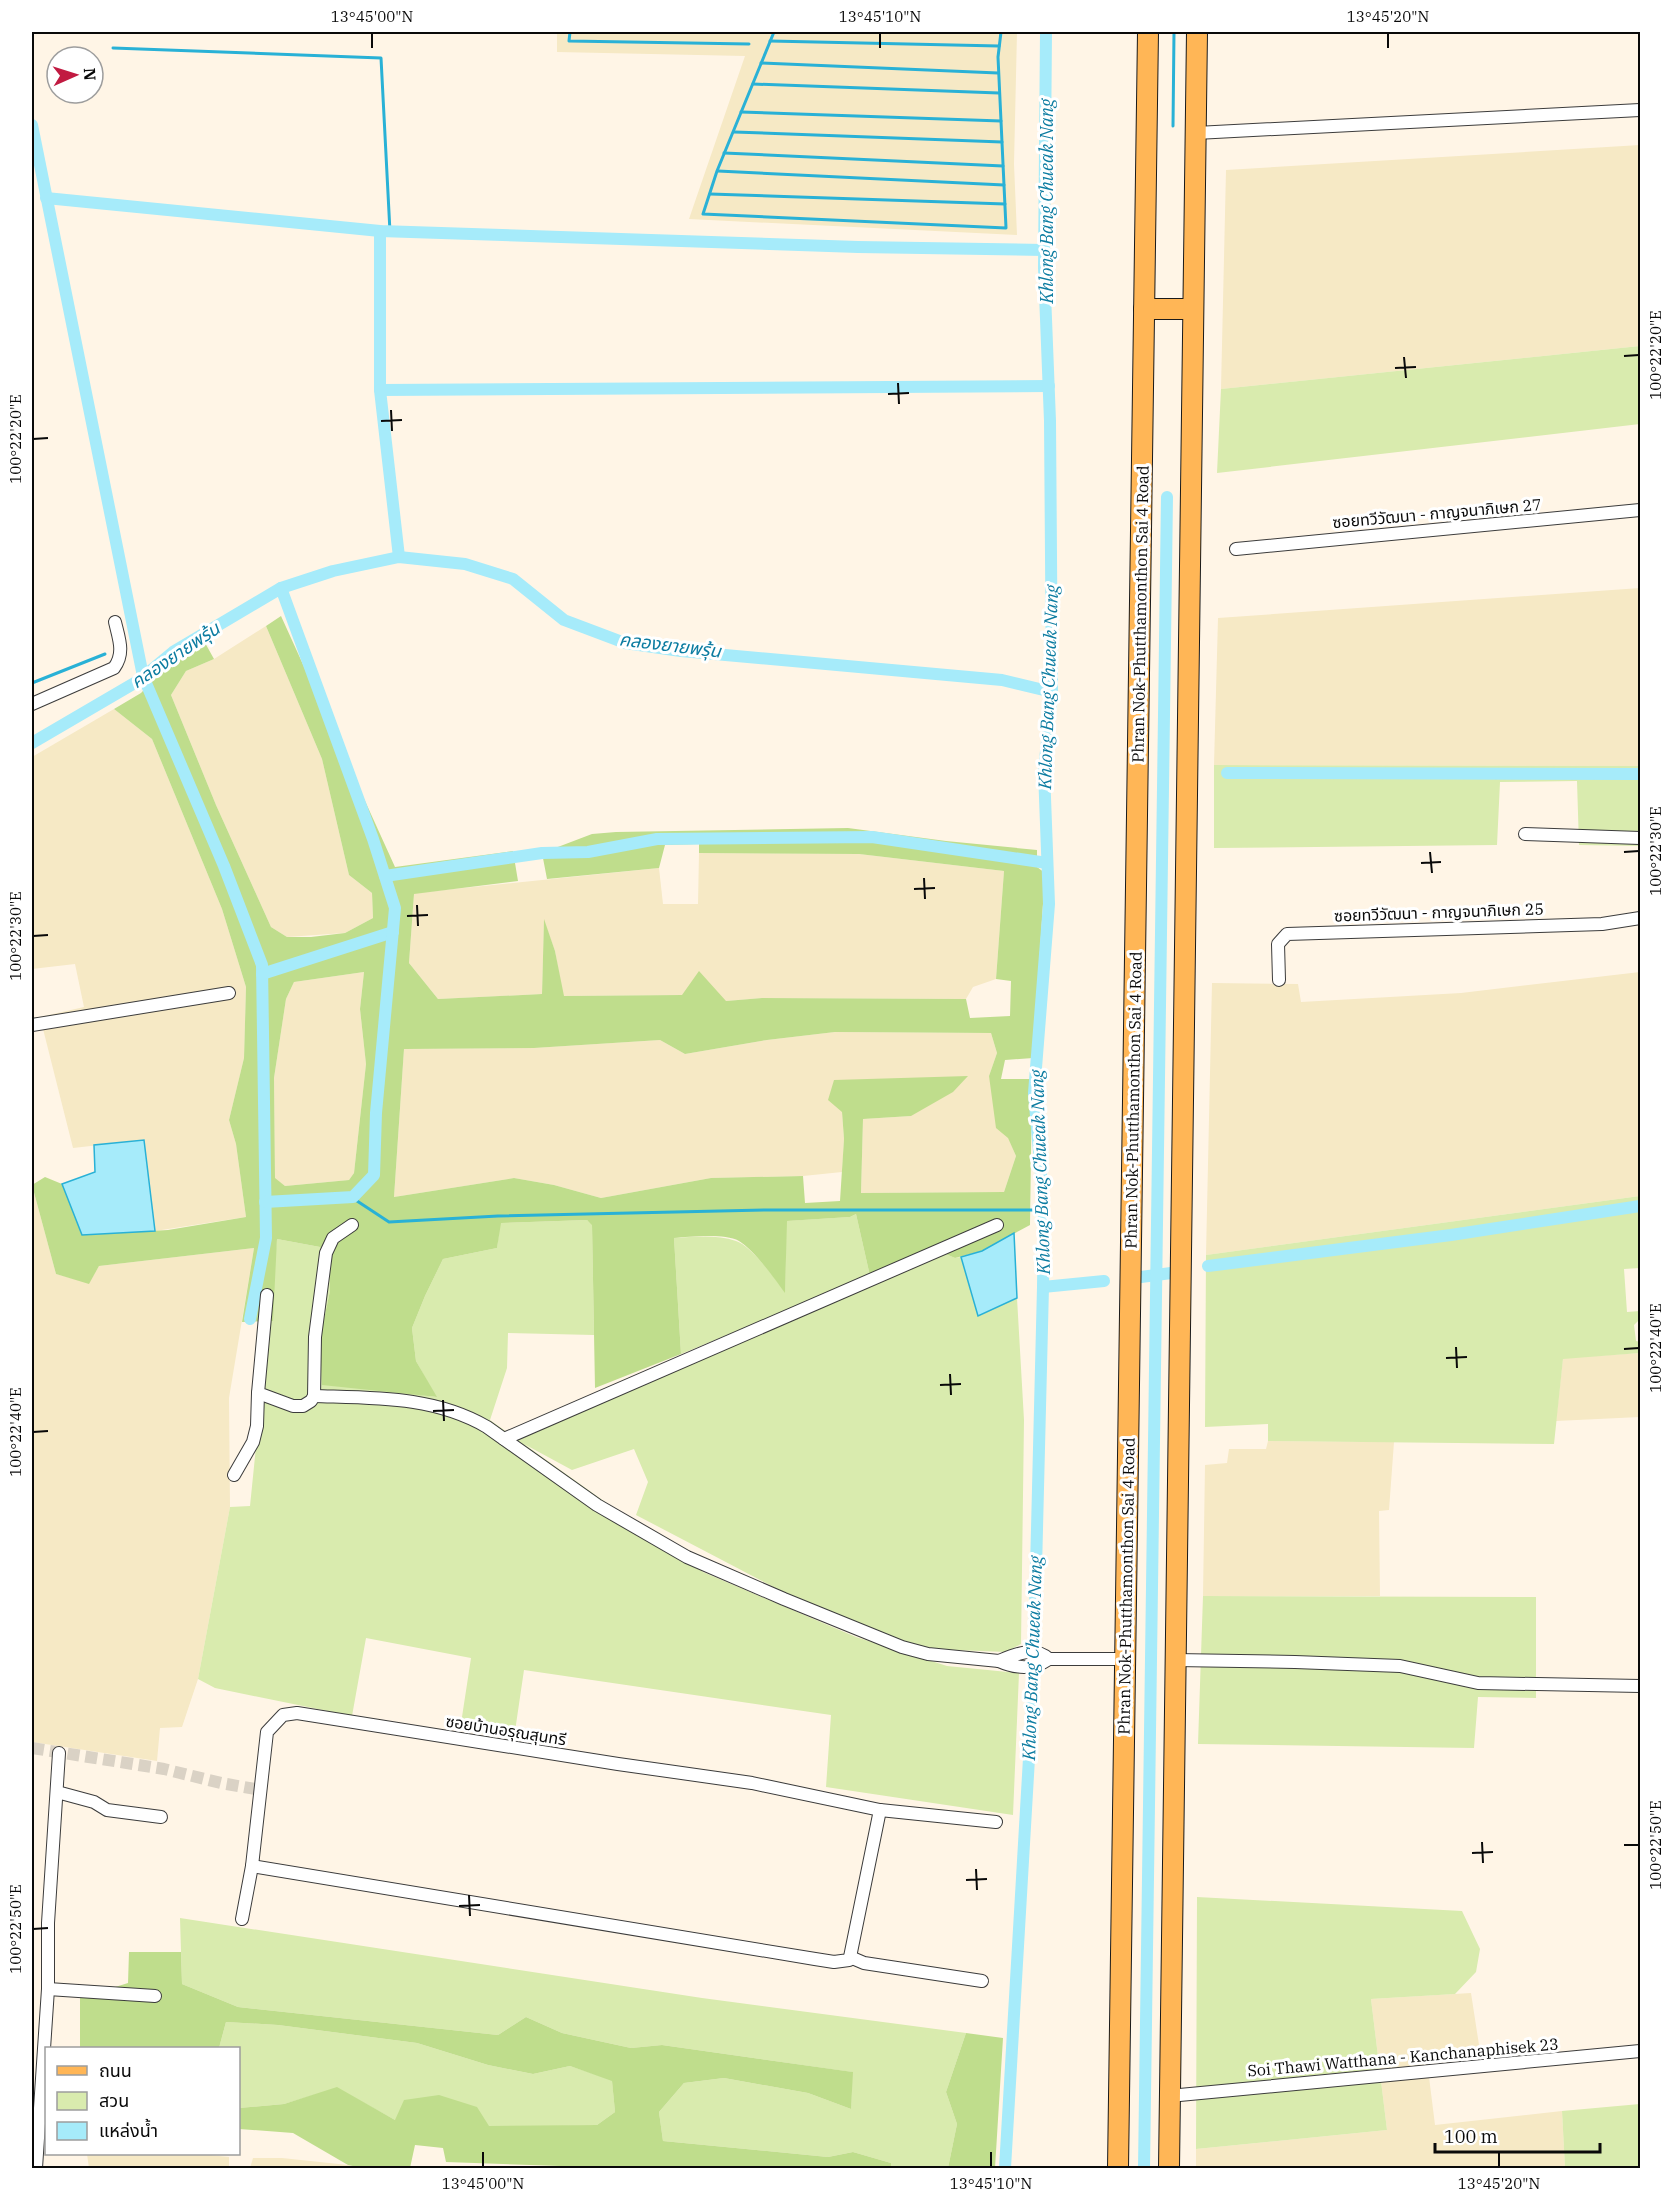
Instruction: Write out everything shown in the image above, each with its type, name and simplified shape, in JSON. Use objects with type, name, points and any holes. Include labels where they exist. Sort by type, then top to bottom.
[{"type":"main road","name":"Phran Nok-Phutthamonthon Sai 4 Road","points":[[1118,2169],[1148,32]]},
{"type":"main road","points":[[1168,2169],[1197,32]]},
{"type":"main road","points":[[1144,309],[1193,309]]},
{"type":"street","points":[[1196,133],[1641,110]]},
{"type":"street","name":"ซอยทวีวัฒนา - กาญจนาภิเษก 27","points":[[1236,549],[1641,510]]},
{"type":"street","points":[[32,704],[114,668],[120,660],[121,647],[115,622]]},
{"type":"street","points":[[1525,834],[1641,838]]},
{"type":"street","name":"ซอยทวีวัฒนา - กาญจนาภิเษก 25","points":[[1279,980],[1278,944],[1287,934],[1602,924],[1641,918]]},
{"type":"street","points":[[32,1025],[229,993]]},
{"type":"street","points":[[258,1393],[293,1406],[309,1404],[314,1395],[315,1337],[326,1253],[333,1238],[352,1225]]},
{"type":"street","points":[[504,1439],[997,1225]]},
{"type":"street","points":[[234,1475],[253,1442],[257,1426],[267,1295]]},
{"type":"street","points":[[314,1395],[400,1400],[448,1409],[472,1418],[597,1505],[687,1557],[902,1647],[938,1655],[1006,1661],[1029,1652],[1045,1659],[1125,1659]]},
{"type":"street","points":[[1175,1660],[1400,1666],[1479,1683],[1641,1686]]},
{"type":"street","name":"ซอยบ้านอรุณสุนทรี","points":[[242,1919],[252,1866],[267,1732],[283,1714],[297,1713],[752,1783],[880,1810],[996,1822]]},
{"type":"street","points":[[36,2169],[48,1989],[48,1923],[58,1753]]},
{"type":"street","points":[[57,1792],[94,1802],[107,1810],[161,1817]]},
{"type":"street","points":[[252,1866],[840,1962],[849,1960],[850,1957],[880,1810]]},
{"type":"street","points":[[850,1957],[864,1963],[982,1981]]},
{"type":"street","points":[[48,1989],[155,1996]]},
{"type":"street","name":"Soi Thawi Watthana - Kanchanaphisek 23","points":[[1170,2096],[1641,2051]]},
{"type":"shaded area","points":[[557,32],[1017,32],[1014,164],[1017,235],[689,219],[745,56],[557,52]]},
{"type":"shaded area","points":[[1640,145],[1640,346],[1221,389],[1226,170]]},
{"type":"shaded area","points":[[1640,588],[1640,766],[1214,765],[1218,618]]},
{"type":"shaded area","points":[[266,626],[322,759],[349,875],[372,893],[373,918],[345,933],[287,937],[271,927],[216,805],[171,695],[186,671],[214,659]]},
{"type":"shaded area","points":[[114,709],[152,739],[222,909],[246,987],[244,1058],[229,1120],[236,1144],[246,1217],[155,1231],[144,1140],[73,1148],[40,1017],[84,1007],[75,964],[32,969],[32,757]]},
{"type":"shaded area","points":[[699,853],[859,854],[1004,871],[996,979],[973,987],[966,999],[762,998],[726,1001],[682,995],[563,996],[555,951],[544,921],[542,994],[438,999],[409,963],[414,893],[659,868],[663,904],[698,904]]},
{"type":"shaded area","points":[[364,972],[360,1009],[366,1064],[354,1173],[349,1180],[285,1186],[275,1179],[274,1078],[286,999],[294,982]]},
{"type":"shaded area","points":[[1640,972],[1640,1196],[1206,1255],[1212,983],[1298,984],[1301,1002],[1461,993]]},
{"type":"shaded area","points":[[835,1032],[991,1033],[997,1053],[989,1076],[1016,1156],[1004,1192],[861,1193],[863,1119],[911,1116],[842,1112],[844,1139],[842,1172],[803,1176],[711,1178],[601,1198],[554,1185],[514,1178],[394,1197],[404,1049],[534,1048],[660,1040],[685,1054],[767,1040]]},
{"type":"shaded area","points":[[32,1185],[56,1274],[89,1283],[99,1266],[254,1248],[229,1398],[230,1507],[198,1679],[182,1727],[160,1728],[157,1761],[32,1742]]},
{"type":"shaded area","points":[[1640,1353],[1640,1417],[1556,1421],[1563,1358]]},
{"type":"shaded area","points":[[1268,1441],[1394,1442],[1389,1510],[1379,1511],[1380,1596],[1203,1596],[1205,1465],[1227,1463],[1229,1449],[1266,1449]]},
{"type":"shaded area","points":[[1471,1993],[1481,2058],[1427,2061],[1435,2125],[1562,2111],[1565,2168],[1196,2168],[1196,2149],[1387,2130],[1371,1999]]},
{"type":"shaded area","points":[[87,2155],[229,2157],[229,2168],[89,2168]]},
{"type":"shaded area","points":[[253,2158],[282,2158],[362,2168],[250,2168]]},
{"type":"green space","points":[[1640,346],[1640,424],[1217,473],[1221,389]]},
{"type":"green space","points":[[281,616],[395,867],[513,851],[518,881],[414,894],[409,963],[438,999],[542,994],[544,919],[555,951],[564,996],[682,995],[699,971],[726,1001],[762,998],[966,999],[970,1018],[1010,1016],[1011,981],[996,979],[1004,871],[859,854],[699,853],[699,844],[665,845],[659,868],[547,879],[542,853],[592,834],[616,832],[848,828],[1037,850],[1037,867],[1045,873],[1033,1058],[1005,1060],[1001,1079],[1032,1079],[1030,1225],[982,1251],[955,1258],[941,1252],[870,1276],[856,1214],[850,1217],[787,1221],[785,1293],[758,1258],[739,1241],[716,1236],[674,1238],[681,1354],[595,1388],[592,1225],[587,1220],[501,1223],[497,1248],[443,1259],[412,1328],[416,1361],[437,1397],[322,1385],[320,1338],[330,1291],[330,1266],[320,1247],[277,1239],[273,1321],[242,1322],[254,1248],[99,1266],[89,1284],[56,1274],[32,1185],[45,1177],[62,1184],[83,1235],[168,1230],[246,1217],[236,1144],[229,1120],[244,1058],[246,987],[222,909],[152,739],[114,709],[141,693],[168,665],[204,641],[214,659],[186,671],[171,695],[216,805],[271,927],[287,937],[311,937],[345,933],[373,918],[372,893],[349,875],[322,759],[266,626]],"holes":[[[364,972],[360,1009],[366,1064],[354,1173],[349,1180],[285,1186],[275,1178],[274,1078],[286,999],[294,982]],[[835,1032],[991,1033],[997,1053],[989,1076],[996,1128],[1008,1138],[1016,1156],[1004,1192],[861,1193],[863,1119],[911,1116],[953,1092],[968,1076],[834,1080],[828,1100],[842,1112],[844,1139],[840,1201],[805,1203],[803,1176],[711,1178],[601,1198],[554,1185],[514,1178],[394,1197],[404,1049],[534,1048],[660,1040],[685,1054],[767,1040]]]},
{"type":"green space","points":[[1214,765],[1640,766],[1640,846],[1579,845],[1577,781],[1500,782],[1497,845],[1214,848]]},
{"type":"green space","points":[[1640,1196],[1640,1268],[1624,1269],[1627,1312],[1640,1311],[1640,1319],[1634,1325],[1636,1341],[1640,1342],[1640,1353],[1563,1359],[1554,1444],[1268,1441],[1268,1424],[1205,1427],[1206,1255]]},
{"type":"green space","points":[[856,1214],[870,1276],[681,1354],[674,1238],[713,1237],[736,1241],[755,1255],[785,1292],[786,1221],[850,1217]]},
{"type":"green space","points":[[587,1220],[592,1224],[594,1335],[508,1333],[507,1368],[490,1420],[518,1440],[941,1252],[955,1258],[961,1257],[978,1315],[1017,1298],[1024,1420],[1021,1644],[1006,1652],[929,1649],[889,1636],[789,1595],[636,1515],[648,1482],[634,1449],[572,1470],[524,1444],[703,1572],[856,1637],[947,1666],[1019,1673],[1013,1815],[826,1787],[831,1715],[524,1670],[514,1738],[460,1730],[471,1658],[366,1638],[352,1716],[215,1688],[198,1679],[230,1507],[250,1506],[277,1239],[320,1247],[330,1266],[330,1291],[320,1338],[382,1390],[436,1397],[416,1361],[412,1328],[443,1259],[497,1248],[500,1223]]},
{"type":"green space","points":[[1203,1596],[1536,1597],[1536,1698],[1478,1697],[1474,1748],[1198,1744]]},
{"type":"green space","points":[[1197,1897],[1462,1911],[1480,1949],[1476,1972],[1455,1994],[1371,1999],[1387,2130],[1196,2149]]},
{"type":"green space","points":[[180,1918],[702,1998],[966,2033],[946,2092],[957,2124],[948,2168],[891,2168],[891,2163],[853,2152],[828,2157],[663,2141],[659,2112],[684,2083],[724,2078],[808,2093],[851,2109],[852,2072],[662,2045],[631,2048],[562,2033],[526,2017],[498,2035],[238,2007],[182,1984]]},
{"type":"green space","points":[[129,1952],[181,1952],[182,1984],[238,2007],[498,2035],[526,2017],[562,2033],[631,2048],[662,2045],[853,2072],[851,2109],[808,2093],[724,2078],[684,2083],[659,2112],[663,2141],[828,2157],[853,2152],[891,2163],[891,2168],[619,2168],[446,2162],[443,2148],[415,2145],[410,2168],[362,2168],[348,2165],[293,2133],[240,2129],[240,2108],[284,2104],[337,2087],[395,2120],[404,2100],[439,2095],[477,2107],[489,2126],[597,2125],[615,2112],[612,2081],[570,2066],[533,2074],[488,2065],[417,2043],[278,2025],[226,2022],[219,2047],[80,2047],[80,1998],[128,1983]]},
{"type":"green space","points":[[226,2022],[278,2025],[417,2043],[488,2065],[533,2074],[570,2066],[612,2080],[615,2112],[597,2125],[489,2126],[395,2120],[337,2088],[284,2104],[240,2108],[240,2047],[219,2047]]},
{"type":"green space","points":[[966,2033],[1003,2038],[995,2168],[948,2168],[957,2124],[946,2092]]},
{"type":"green space","points":[[1640,2104],[1640,2168],[1565,2168],[1562,2111]]},
{"type":"water","points":[[144,1140],[155,1231],[82,1235],[62,1184],[95,1172],[94,1145]]},
{"type":"water","points":[[1014,1233],[1017,1298],[978,1316],[961,1257],[982,1251]]},
{"type":"waterway","points":[[570,32],[569,41],[749,44]]},
{"type":"waterway","points":[[774,32],[717,171],[703,214],[1006,228],[998,57],[1001,32]]},
{"type":"waterway","name":"Khlong Bang Chueak Nang","points":[[1005,2168],[1033,1690],[1043,1287],[1044,1210],[1034,1093],[1049,904],[1044,771],[1052,692],[1050,421],[1044,268],[1046,32]]},
{"type":"waterway","points":[[1173,126],[1174,32]]},
{"type":"waterway","points":[[770,41],[999,46]]},
{"type":"waterway","points":[[113,48],[381,58],[390,232]]},
{"type":"waterway","points":[[761,63],[998,73]]},
{"type":"waterway","points":[[753,84],[999,93]]},
{"type":"waterway","points":[[741,112],[1001,121]]},
{"type":"waterway","points":[[32,125],[143,676],[224,866],[262,965],[266,1238],[250,1319]]},
{"type":"waterway","points":[[734,132],[1002,142]]},
{"type":"waterway","points":[[724,153],[1003,166]]},
{"type":"waterway","points":[[718,171],[1004,185]]},
{"type":"waterway","points":[[710,194],[1005,204]]},
{"type":"waterway","points":[[46,198],[380,231],[858,247],[1044,250]]},
{"type":"waterway","points":[[380,231],[380,390],[399,557]]},
{"type":"waterway","points":[[380,390],[1049,386]]},
{"type":"waterway","points":[[1144,2168],[1167,497]]},
{"type":"waterway","name":"คลองยายพรุ้น","points":[[32,743],[138,681],[173,652],[281,588],[333,571],[399,557],[465,564],[513,579],[564,620],[625,643],[681,651],[1002,680],[1052,692]]},
{"type":"waterway","points":[[265,1202],[353,1197],[374,1175],[376,1113],[395,908],[373,839],[281,588]]},
{"type":"waterway","points":[[32,683],[105,654]]},
{"type":"waterway","points":[[1227,773],[1640,774]]},
{"type":"waterway","points":[[385,876],[542,853],[588,852],[657,839],[872,837],[1047,863]]},
{"type":"waterway","points":[[262,974],[393,932]]},
{"type":"waterway","points":[[351,1197],[389,1222],[498,1216],[767,1210],[1044,1210]]},
{"type":"waterway","points":[[1208,1266],[1451,1235],[1640,1206]]},
{"type":"waterway","points":[[1141,1277],[1171,1273]]},
{"type":"waterway","points":[[1043,1287],[1104,1281]]},
{"type":"tunnel","points":[[32,1748],[164,1769],[261,1790]]}]
